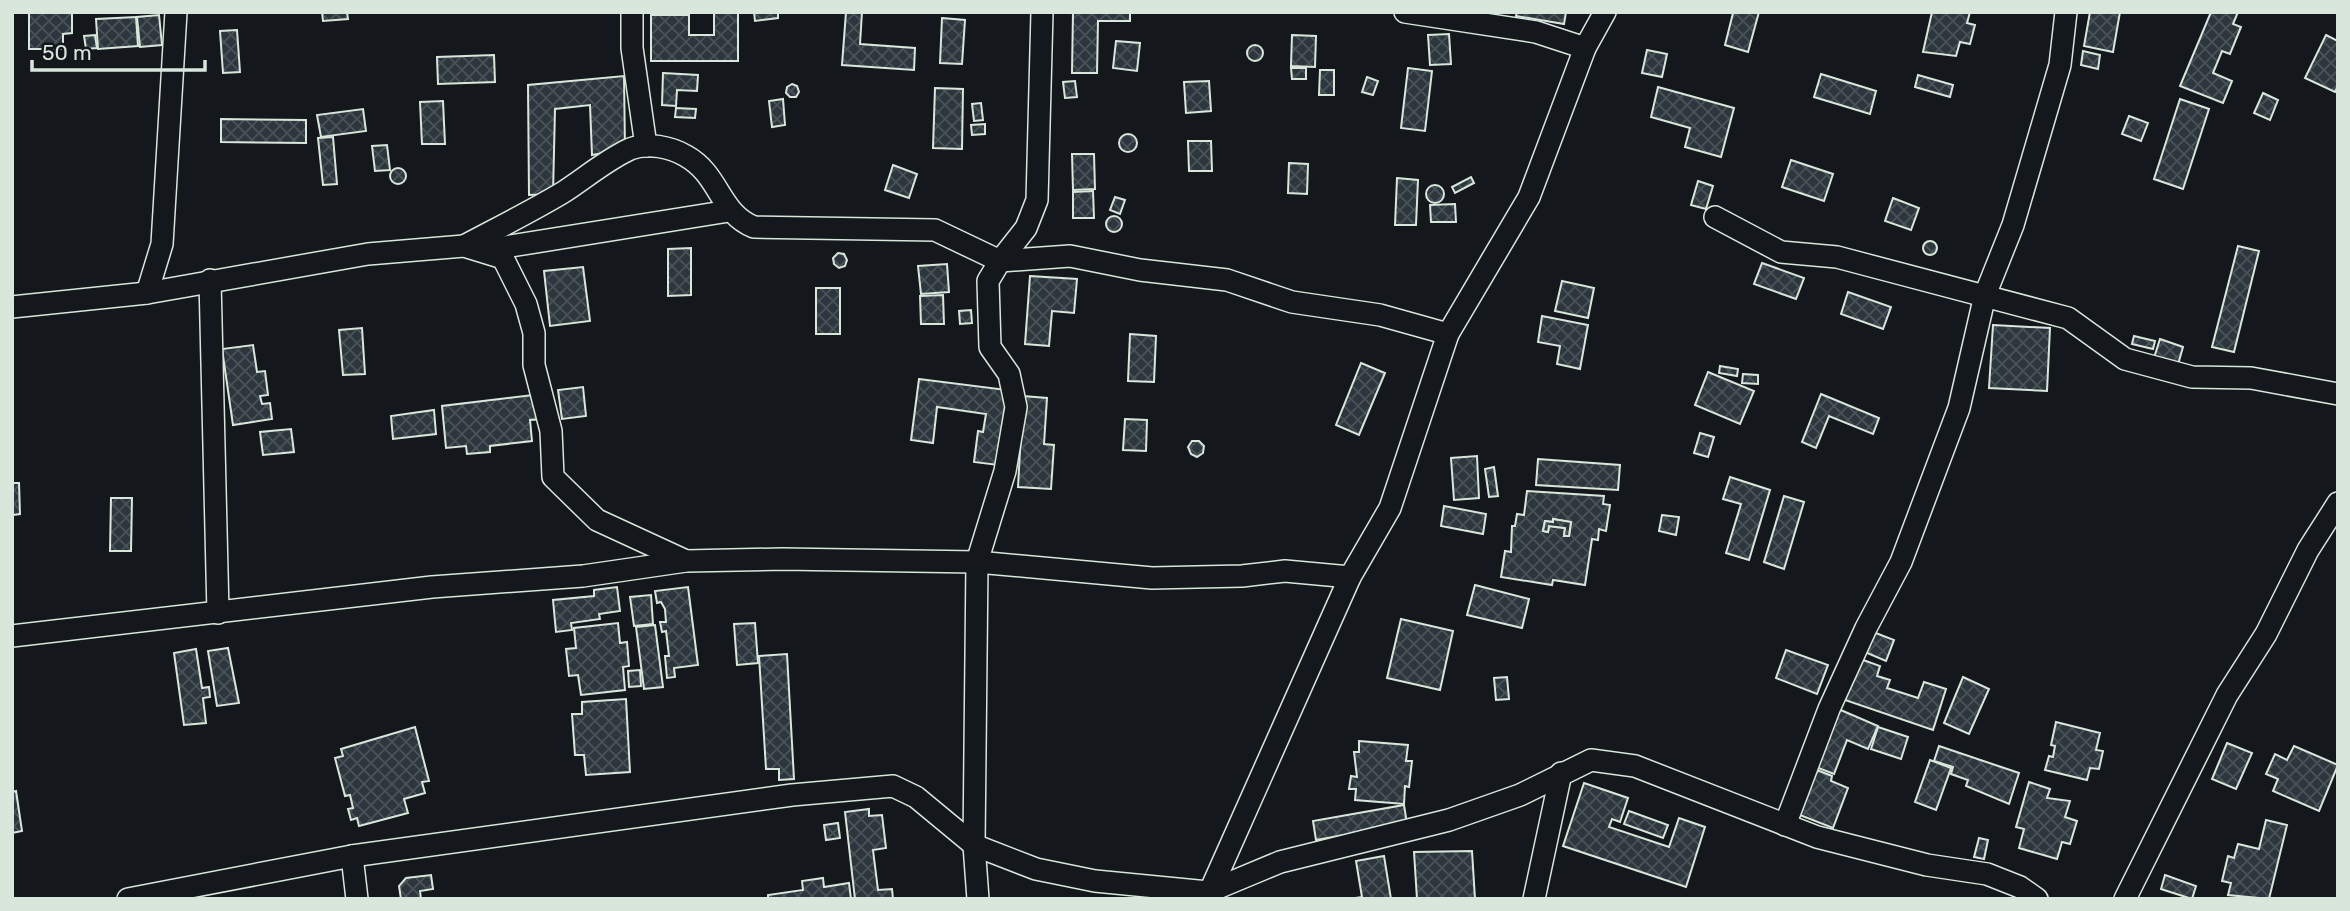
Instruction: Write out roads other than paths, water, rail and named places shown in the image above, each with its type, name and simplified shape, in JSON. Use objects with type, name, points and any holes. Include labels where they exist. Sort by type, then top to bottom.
[{"type":"street","points":[[147,293],[163,234],[176,12]]},
{"type":"street","points":[[632,12],[632,48],[646,146]]},
{"type":"street","points":[[978,899],[974,845],[977,562],[1005,471],[1016,407],[1009,374],[990,347],[988,281],[1026,228],[1037,200],[1042,12]]},
{"type":"street","points":[[1405,12],[1536,32],[1585,48]]},
{"type":"street","points":[[1208,895],[1350,577],[1391,509],[1448,334],[1529,197],[1585,48],[1605,12]]},
{"type":"street","points":[[1785,825],[1829,709],[1901,562],[1959,408],[1985,295],[2013,225],[2060,65],[2066,12]]},
{"type":"street","points":[[474,249],[631,149],[646,146],[667,148],[687,157],[705,170],[729,211],[737,220],[754,227],[935,230],[1000,261],[1070,256],[1140,270],[1227,280],[1292,302],[1380,315],[1448,334]]},
{"type":"street","points":[[12,307],[147,293],[368,254],[474,249],[729,211]]},
{"type":"street","points":[[1715,217],[1781,252],[1837,257],[2068,318],[2125,359],[2192,377],[2251,378],[2338,394]]},
{"type":"street","points":[[474,249],[503,258],[526,304],[534,333],[534,365],[551,431],[553,478],[597,520],[687,561]]},
{"type":"street","points":[[210,280],[218,613]]},
{"type":"street","points":[[2125,899],[2227,695],[2266,634],[2308,550],[2338,503]]},
{"type":"street","points":[[12,636],[432,587],[583,576],[687,561],[794,559],[977,562],[1152,578],[1242,576],[1284,571],[1350,577]]},
{"type":"street","points":[[128,899],[352,856],[793,794],[893,786],[916,797],[974,845],[1036,869],[1095,881],[1208,895],[1280,862],[1449,820],[1520,795],[1591,760],[1606,760],[1635,766],[1817,837],[1927,865],[1987,874],[2020,887],[2037,899]]},
{"type":"street","points":[[1534,899],[1561,773]]},
{"type":"street","points":[[352,856],[357,899]]}]
